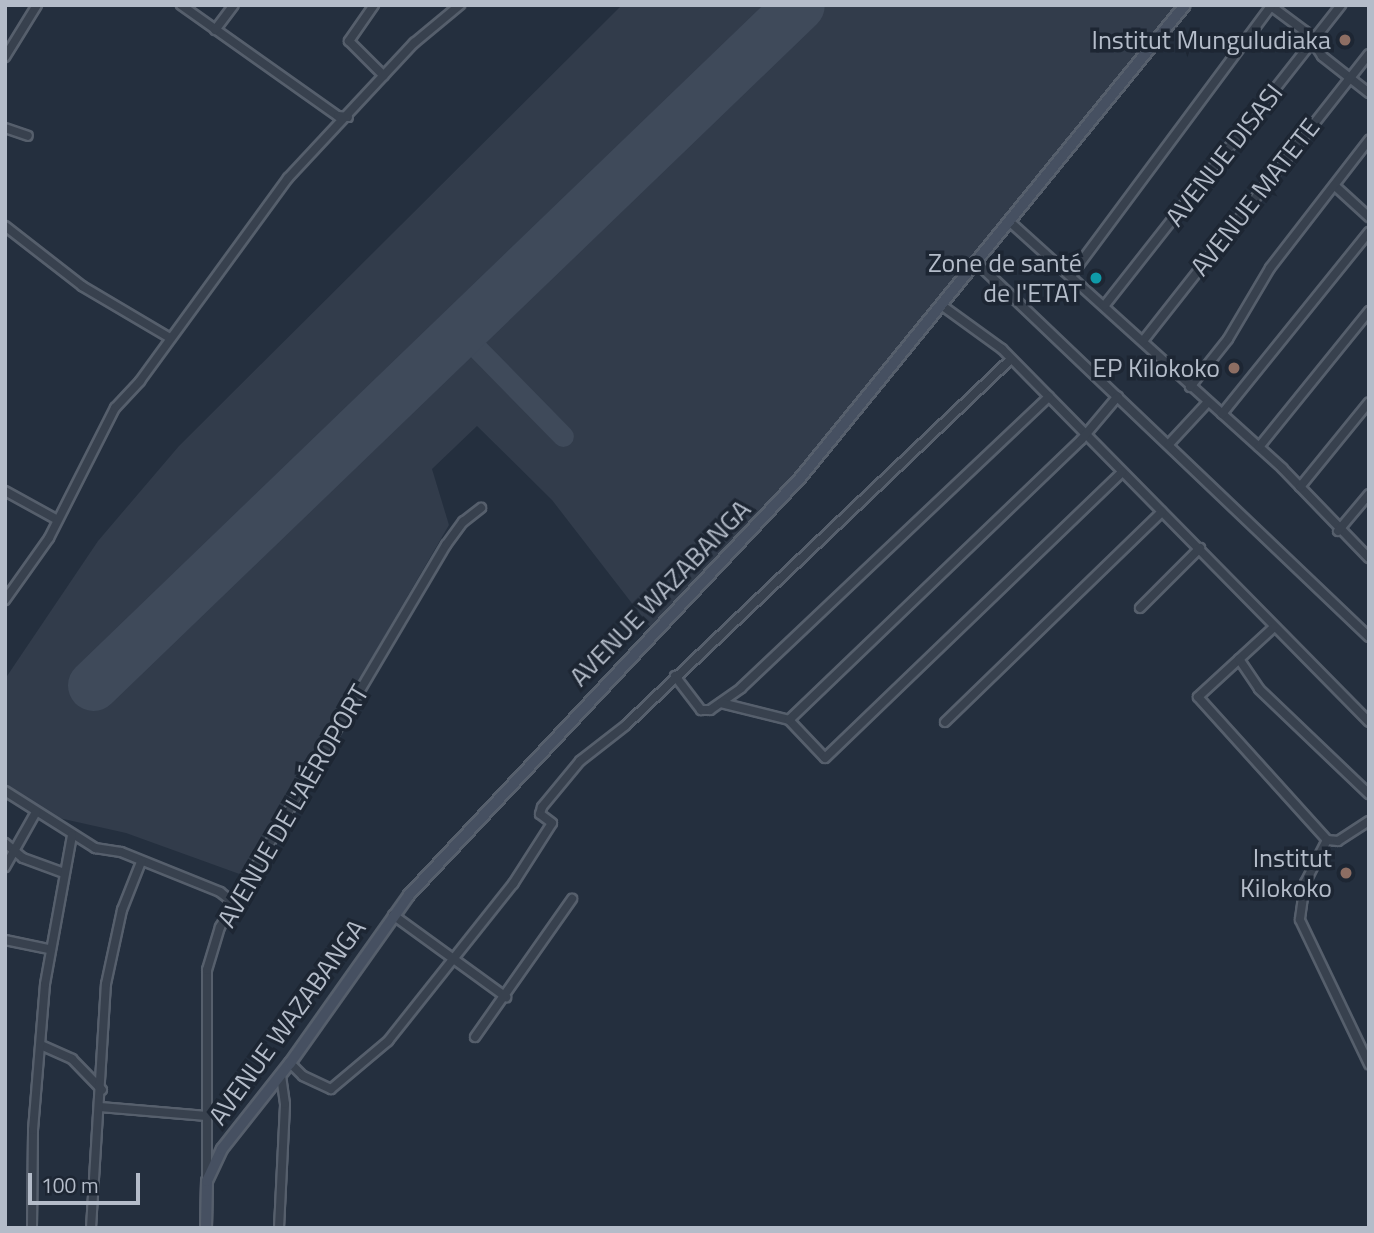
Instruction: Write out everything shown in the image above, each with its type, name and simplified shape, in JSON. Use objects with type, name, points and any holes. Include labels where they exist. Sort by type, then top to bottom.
[{"type":"main road","name":"AVENUE WAZABANGA","points":[[206,1228],[207,1181],[226,1143],[290,1063],[393,915],[461,835],[793,486],[944,307],[1185,5]]},
{"type":"street","points":[[5,57],[37,5]]},
{"type":"street","points":[[181,5],[338,116],[348,117]]},
{"type":"street","points":[[215,30],[234,5]]},
{"type":"street","points":[[374,5],[349,41],[384,76]]},
{"type":"street","points":[[5,600],[49,538],[56,519],[115,408],[288,178],[348,117],[414,43],[460,5]]},
{"type":"street","name":"AVENUE DISASI","points":[[1105,305],[1341,5]]},
{"type":"street","points":[[1072,274],[1272,6],[1315,41],[1322,55],[1369,93]]},
{"type":"street","name":"AVENUE MATETE","points":[[1143,341],[1369,54]]},
{"type":"street","points":[[5,128],[28,136]]},
{"type":"street","points":[[1190,387],[1227,339],[1270,268],[1368,144]]},
{"type":"street","points":[[1335,186],[1369,217]]},
{"type":"street","points":[[1010,222],[1072,274],[1207,403],[1259,447],[1300,487],[1338,531],[1369,558]]},
{"type":"street","points":[[5,226],[82,286],[170,338]]},
{"type":"street","points":[[1222,414],[1369,232]]},
{"type":"street","points":[[978,264],[1369,637]]},
{"type":"street","points":[[944,307],[1011,359],[1086,432],[1122,472],[1200,548],[1273,628],[1369,722]]},
{"type":"street","points":[[1259,447],[1369,311]]},
{"type":"street","points":[[290,1063],[303,1076],[325,1087],[337,1087],[388,1041],[458,960],[552,823],[540,812],[552,792],[580,761],[615,734],[1011,359]]},
{"type":"street","points":[[789,720],[1086,432],[1118,396]]},
{"type":"street","points":[[675,676],[701,710],[721,703],[1049,397]]},
{"type":"street","points":[[1300,487],[1369,402]]},
{"type":"street","points":[[1169,444],[1207,403]]},
{"type":"street","points":[[721,703],[789,720],[825,758],[1122,472]]},
{"type":"street","points":[[5,491],[56,519]]},
{"type":"street","points":[[1338,531],[1369,494]]},
{"type":"street","name":"AVENUE DE L'AÉROPORT","points":[[207,1181],[207,970],[220,927],[446,545],[463,522],[481,508]]},
{"type":"street","points":[[945,722],[1162,512]]},
{"type":"street","points":[[1140,608],[1200,548]]},
{"type":"street","points":[[1273,628],[1198,697],[1327,840],[1338,841],[1369,821]]},
{"type":"street","points":[[1239,659],[1259,690],[1369,794]]},
{"type":"street","points":[[5,791],[95,848],[220,892],[234,903]]},
{"type":"street","points":[[5,867],[36,812]]},
{"type":"street","points":[[32,1228],[33,1130],[43,1046],[49,949],[72,835]]},
{"type":"street","points":[[1327,840],[1305,883],[1300,920],[1369,1065]]},
{"type":"street","points":[[5,843],[31,861],[64,873]]},
{"type":"street","points":[[91,1228],[102,1090],[106,984],[122,910],[141,862]]},
{"type":"street","points":[[475,1037],[506,997],[572,899]]},
{"type":"street","points":[[393,915],[506,997]]},
{"type":"street","points":[[5,940],[49,949]]},
{"type":"street","points":[[43,1046],[72,1059],[102,1090]]},
{"type":"street","points":[[279,1228],[285,1104],[281,1075]]},
{"type":"street","points":[[100,1107],[207,1116]]},
{"type":"shaded area","points":[[622,5],[1178,5],[791,485],[651,628],[552,500],[477,426],[432,469],[449,525],[245,876],[126,833],[59,818],[16,793],[5,783],[5,679],[98,541],[179,446]]},
{"type":"taxiway","points":[[460,331],[563,436]]},
{"type":"runway","points":[[93,685],[799,5]]},
{"type":"place","name":"Institut Munguludiaka","points":[[1345,40]]},
{"type":"place","name":"Zone de santé de l'ETAT","points":[[1096,278]]},
{"type":"place","name":"EP Kilokoko","points":[[1234,368]]},
{"type":"place","name":"Institut Kilokoko","points":[[1346,873]]}]
